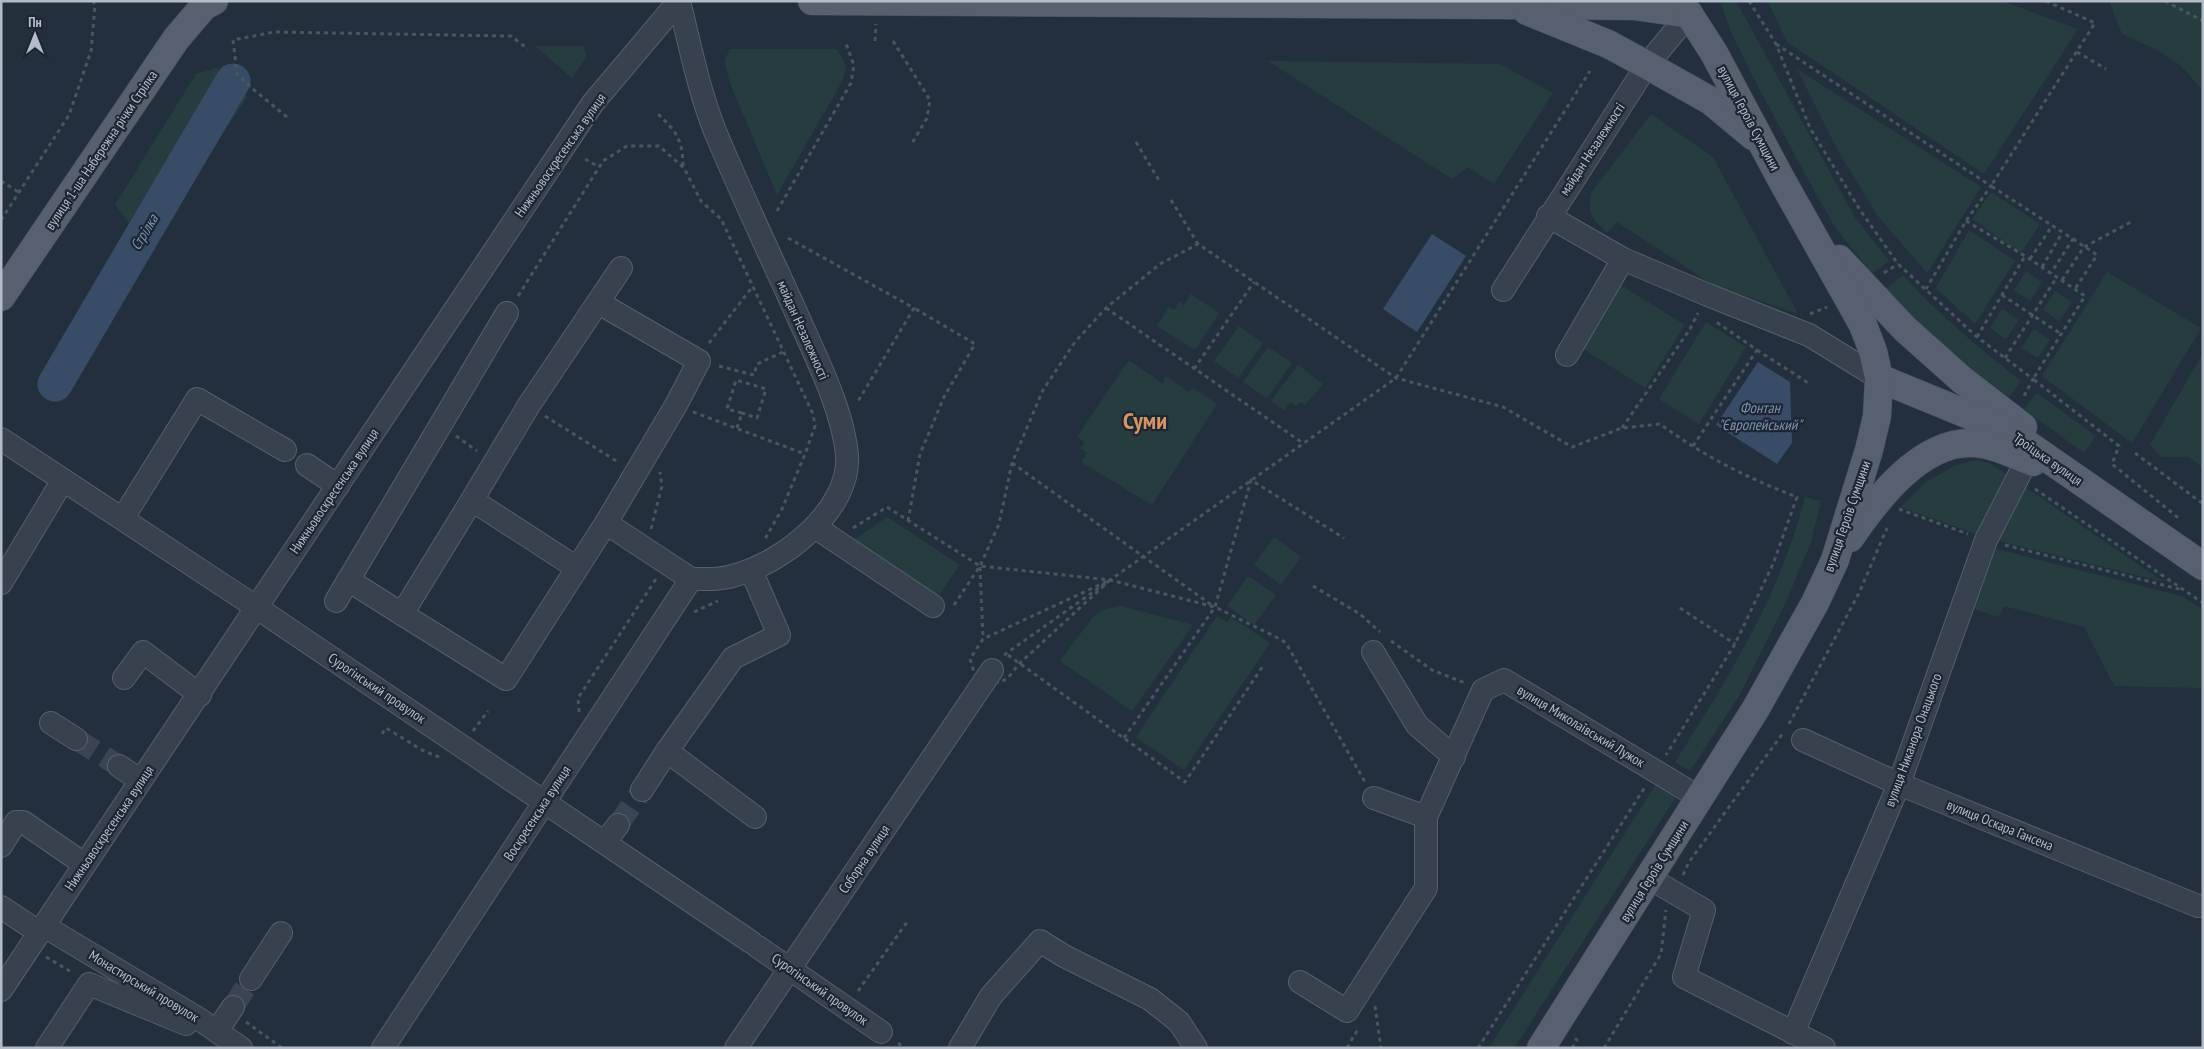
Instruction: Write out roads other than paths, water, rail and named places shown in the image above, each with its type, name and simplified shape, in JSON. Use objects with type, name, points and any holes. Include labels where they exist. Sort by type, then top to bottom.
[{"type":"main road","points":[[812,1],[1690,7]]},
{"type":"main road","name":"вулиця 1-ша Набережна річки Стрілка","points":[[1,297],[176,39],[205,3]]},
{"type":"main road","points":[[1514,6],[1608,44],[1647,65],[1710,101],[1762,144]]},
{"type":"main road","name":"вулиця Героїв Сумщини","points":[[1540,1048],[1755,710],[1815,603],[1835,560],[1869,450],[1877,416],[1879,378],[1873,351],[1863,325],[1762,144],[1690,7]]},
{"type":"main road","points":[[1811,232],[1905,329],[1960,379],[2055,453],[2073,476]]},
{"type":"main road","name":"Троїцька вулиця","points":[[1879,378],[2008,431],[2026,462],[2073,476],[2203,566]]},
{"type":"main road","points":[[1835,560],[1867,514],[1890,486],[1915,464],[1944,448],[1970,443],[1999,448],[2026,462]]},
{"type":"street","name":"Нижньовоскресенська вулиця","points":[[1,990],[42,937],[84,864],[200,695],[256,607],[593,104],[679,1]]},
{"type":"street","name":"майдан Незалежності","points":[[679,1],[702,93],[719,142],[820,364],[841,425],[847,456],[844,479],[833,504],[815,527],[780,555],[736,576],[714,580],[691,579]]},
{"type":"street","name":"майдан Незалежності","points":[[1503,290],[1548,216],[1647,65],[1690,7]]},
{"type":"street","points":[[1548,216],[1623,259],[1809,335],[1879,378]]},
{"type":"street","points":[[1567,355],[1623,259]]},
{"type":"street","points":[[402,614],[529,405],[621,268]]},
{"type":"street","points":[[348,580],[506,679],[606,523],[676,405],[699,361],[599,303]]},
{"type":"street","points":[[336,601],[507,313]]},
{"type":"street","points":[[123,518],[197,399],[285,450]]},
{"type":"street","name":"Сурогінський провулок","points":[[1,439],[123,518],[545,801],[612,834],[754,944],[881,1032]]},
{"type":"street","name":"вулиця Никанора Онацького","points":[[1793,1033],[1899,784],[1986,540],[2026,462]]},
{"type":"street","points":[[307,465],[338,486]]},
{"type":"street","points":[[1,583],[63,480]]},
{"type":"street","points":[[472,500],[577,568]]},
{"type":"street","points":[[606,523],[691,579]]},
{"type":"street","points":[[815,527],[943,606]]},
{"type":"street","points":[[642,790],[734,658],[779,635],[751,570]]},
{"type":"street","name":"Воскресенська вулиця","points":[[383,1048],[691,579]]},
{"type":"street","points":[[124,678],[143,652],[200,695]]},
{"type":"street","points":[[1300,982],[1347,1011],[1426,888],[1426,816],[1454,757],[1416,725],[1373,652]]},
{"type":"street","name":"Соборна вулиця","points":[[736,1048],[992,670]]},
{"type":"street","name":"вулиця Миколаївський Лужок","points":[[1454,757],[1483,690],[1504,680],[1700,798]]},
{"type":"street","points":[[51,723],[76,739]]},
{"type":"street","name":"вулиця Оскара Гансена","points":[[1803,740],[1899,784],[2198,906]]},
{"type":"street","points":[[668,751],[755,818]]},
{"type":"street","points":[[119,766],[140,780]]},
{"type":"street","points":[[1374,798],[1426,816]]},
{"type":"street","points":[[1,846],[16,822],[23,822],[84,864]]},
{"type":"street","points":[[1649,878],[1704,910],[1684,977],[1824,1048]]},
{"type":"street","name":"Монастирський провулок","points":[[1,907],[42,937],[208,1025],[241,1048]]},
{"type":"street","points":[[251,979],[281,933]]},
{"type":"street","points":[[960,1048],[991,996],[1040,941],[1064,956],[1150,999],[1179,1022],[1196,1048]]},
{"type":"street","points":[[47,1048],[89,984],[193,1027],[208,1025],[232,1009]]},
{"type":"water","points":[[1432,234],[1466,256],[1417,332],[1383,309]]},
{"type":"water","name":"Фонтан \"Європейський\"","points":[[1758,362],[1790,382],[1792,443],[1777,464],[1716,425]]},
{"type":"waterway","name":"Стрілка","points":[[55,384],[233,81]]},
{"type":"tunnel","points":[[76,739],[119,766]]},
{"type":"tunnel","points":[[618,825],[642,790]]},
{"type":"tunnel","points":[[233,1007],[251,979]]},
{"type":"district","name":"Суми","points":[[1145,420]]}]
